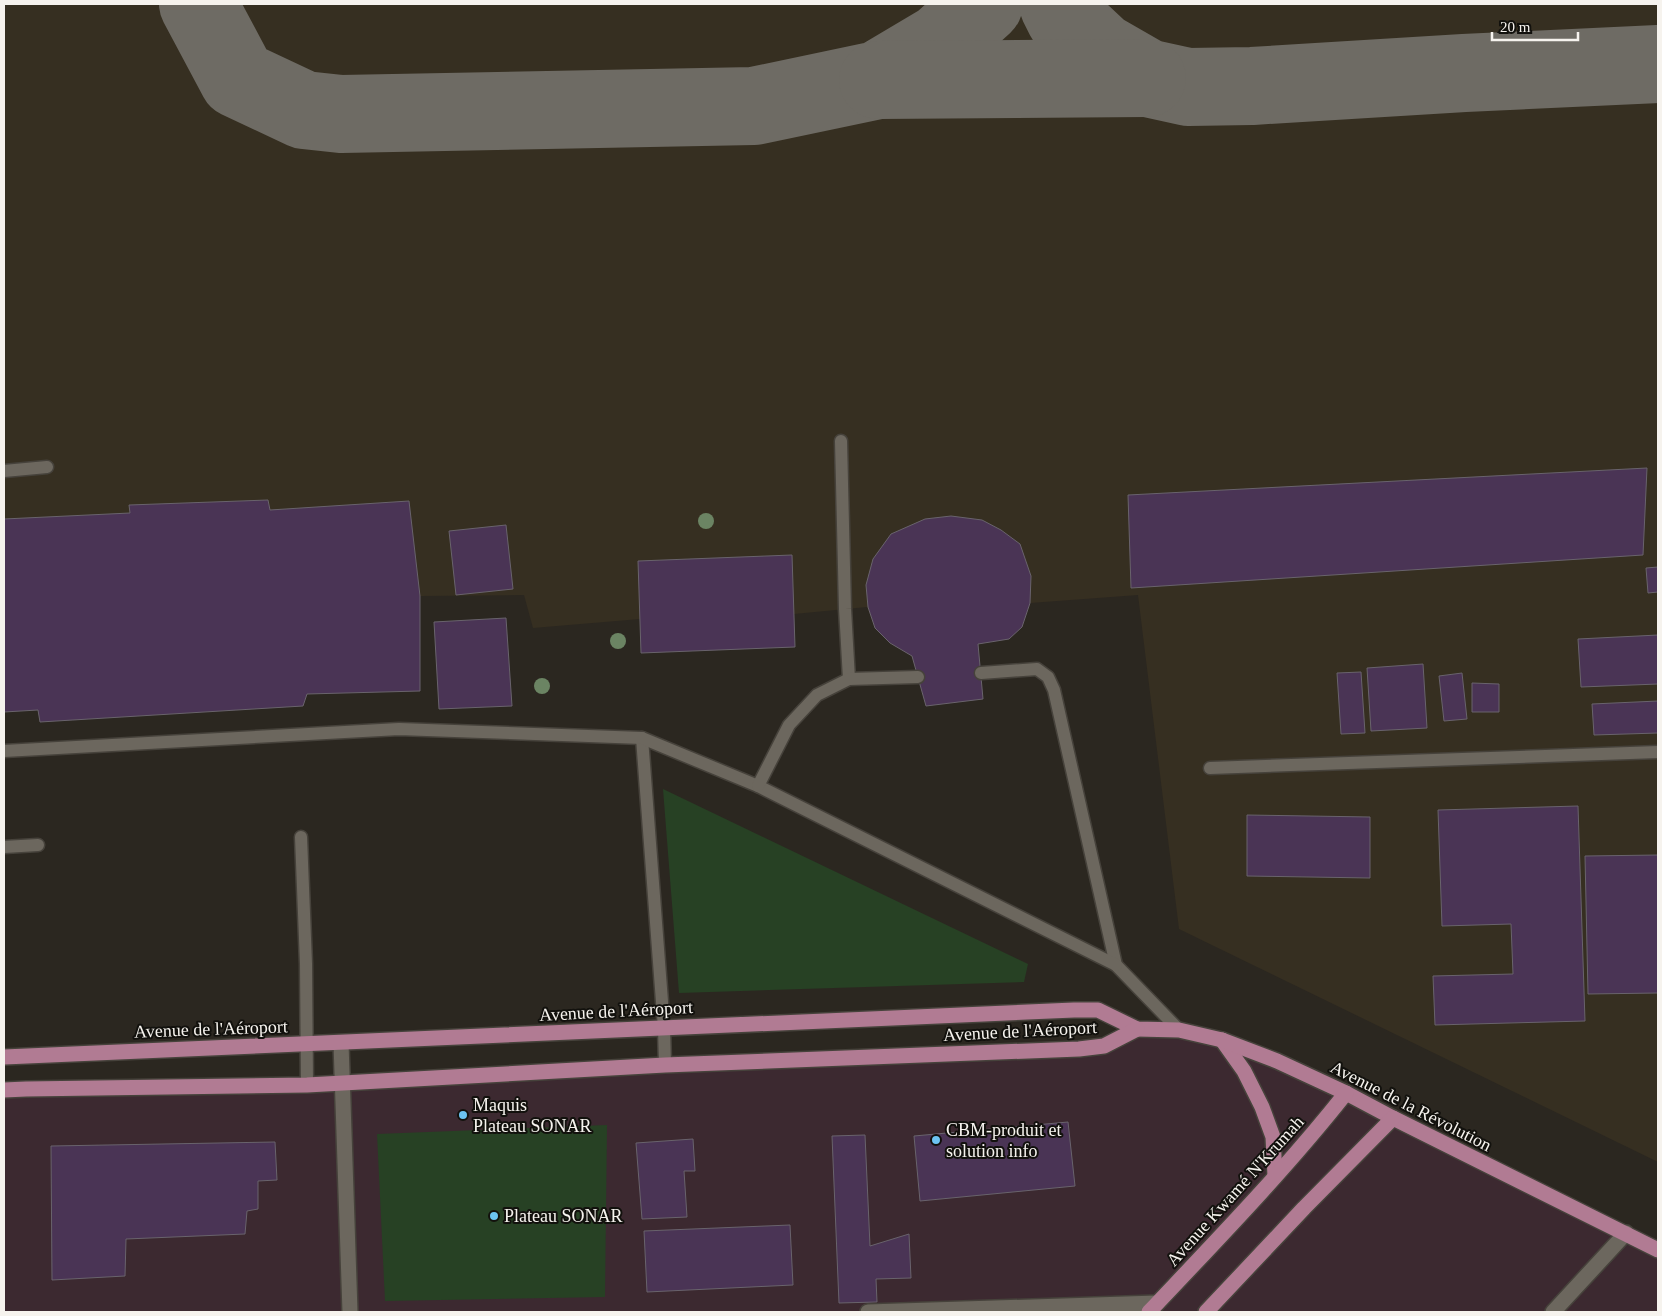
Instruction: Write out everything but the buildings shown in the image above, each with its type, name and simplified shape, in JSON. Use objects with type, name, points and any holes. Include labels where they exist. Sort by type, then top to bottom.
[{"type":"main road","name":"Avenue de l'Aéroport","points":[[4,1057],[1074,1010],[1098,1010],[1137,1029]]},
{"type":"main road","name":"Avenue de l'Aéroport","points":[[4,1090],[307,1085],[665,1065],[1079,1048],[1104,1046],[1137,1029]]},
{"type":"main road","name":"Avenue de la Révolution","points":[[1137,1029],[1179,1030],[1222,1040],[1278,1061],[1346,1093],[1658,1250]]},
{"type":"main road","points":[[1222,1040],[1244,1071],[1262,1108],[1273,1137],[1275,1176]]},
{"type":"main road","name":"Avenue Kwamé N'Krumah","points":[[1153,1308],[1275,1176],[1346,1093]]},
{"type":"main road","points":[[1206,1312],[1304,1208],[1393,1118]]},
{"type":"street","points":[[341,1043],[350,1312]]},
{"type":"street","points":[[1553,1312],[1626,1234]]},
{"type":"street","points":[[868,1312],[1153,1308]]},
{"type":"lane","points":[[841,441],[845,609],[850,679]]},
{"type":"lane","points":[[4,471],[47,467]]},
{"type":"lane","points":[[981,672],[1037,669],[1048,677],[1054,690],[1116,965]]},
{"type":"lane","points":[[758,786],[789,725],[818,695],[850,679],[918,677]]},
{"type":"lane","points":[[4,751],[399,729],[642,738],[758,786],[1116,965],[1179,1030]]},
{"type":"lane","points":[[642,738],[664,1028],[665,1065]]},
{"type":"lane","points":[[1210,768],[1658,752]]},
{"type":"lane","points":[[300,837],[306,964],[307,1085]]},
{"type":"lane","points":[[4,847],[38,845]]},
{"type":"shaded area","points":[[4,4],[1658,4],[1658,1162],[1179,929],[1138,595],[1030,603],[1022,627],[1009,639],[978,644],[983,699],[926,706],[912,656],[890,643],[875,628],[867,607],[794,614],[795,647],[641,653],[640,619],[533,628],[524,595],[420,596],[420,691],[307,694],[303,706],[40,722],[38,710],[4,712]]},
{"type":"shaded area","points":[[1137,1029],[1222,1040],[1658,1250],[1658,1312],[4,1312],[4,1090],[1079,1049]]},
{"type":"green space","points":[[663,789],[1028,964],[1024,982],[679,993]]},
{"type":"green space","name":"Plateau SONAR","points":[[607,1125],[605,1297],[385,1301],[377,1134]]},
{"type":"taxiway","points":[[198,4],[238,79],[304,110],[341,114],[754,106],[878,80],[942,42],[984,4]]},
{"type":"taxiway","points":[[1058,4],[1065,18],[1100,51],[1147,78],[1188,87],[1252,86],[1464,73],[1658,64]]},
{"type":"taxiway","points":[[878,80],[1147,78]]},
{"type":"place","name":"Maquis Plateau SONAR","points":[[463,1115]]},
{"type":"place","name":"CBM-produit et solution info","points":[[936,1140]]},
{"type":"place","name":"Plateau SONAR","points":[[494,1216]]}]
